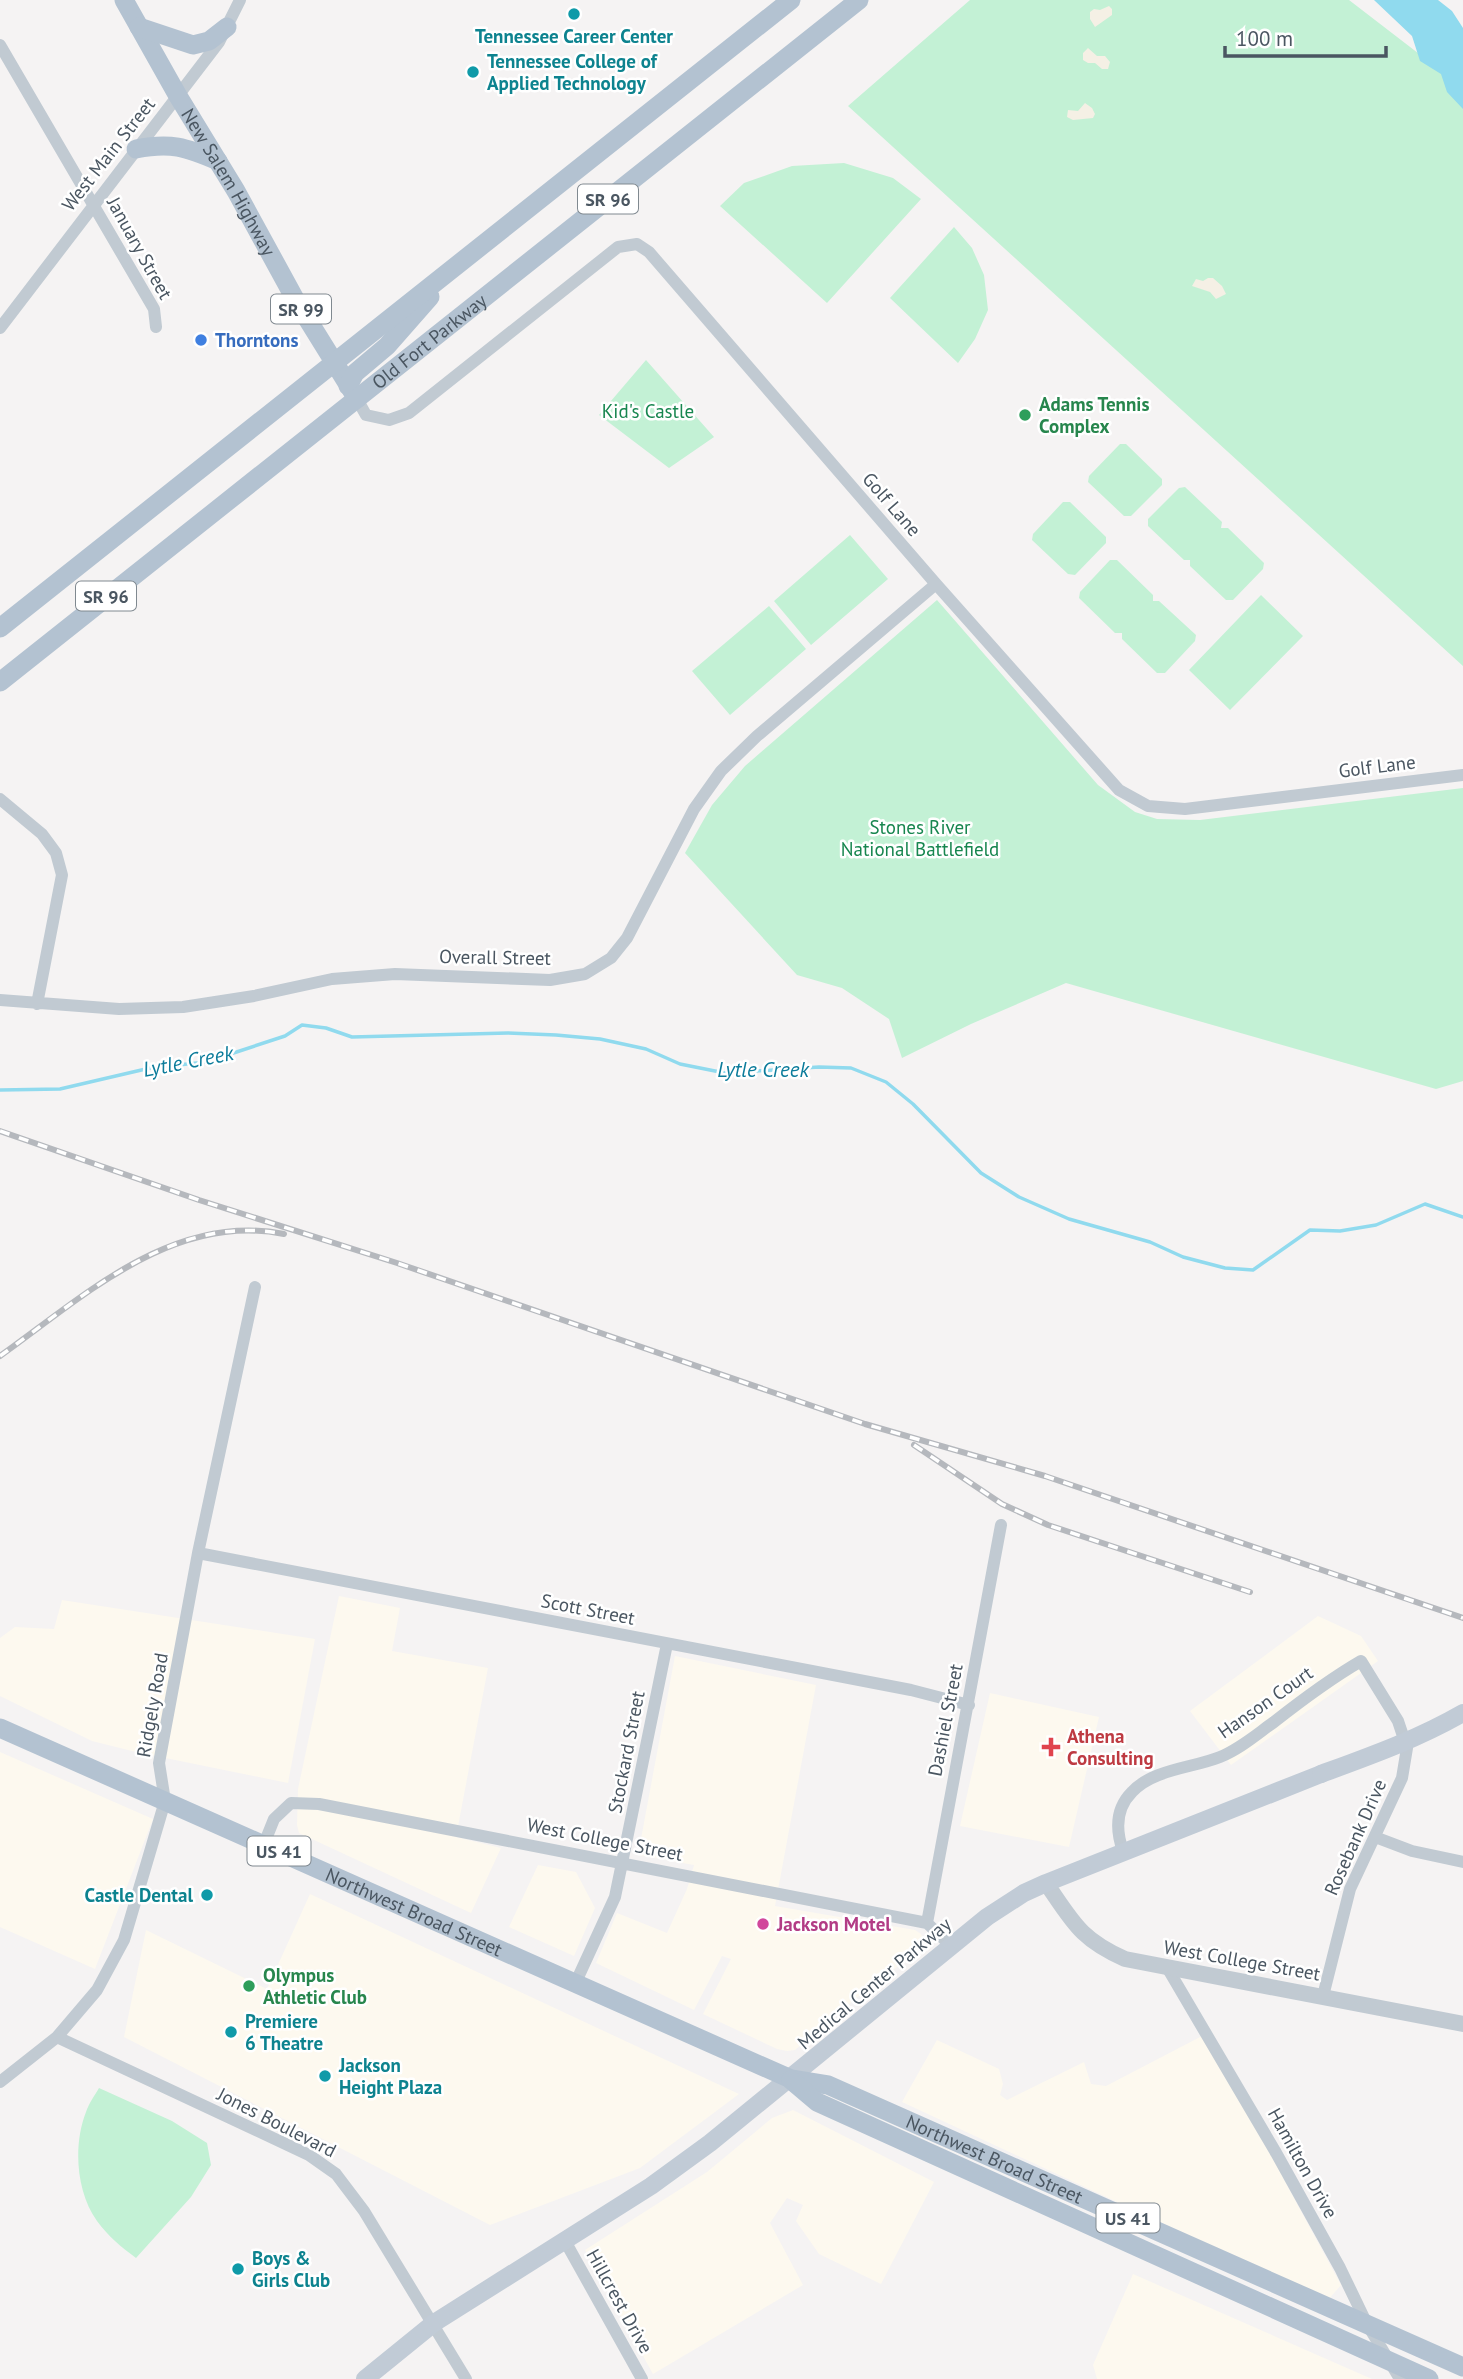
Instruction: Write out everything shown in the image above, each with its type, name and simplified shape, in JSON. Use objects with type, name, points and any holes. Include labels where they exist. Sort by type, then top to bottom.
[{"type":"main road","name":"New Salem Highway","points":[[124,0],[333,362]]},
{"type":"main road","name":"SR 96","points":[[0,628],[791,0]]},
{"type":"main road","name":"Old Fort Parkway","points":[[0,682],[352,392],[859,0]]},
{"type":"main road","points":[[139,27],[193,45],[209,41],[227,27]]},
{"type":"main road","points":[[136,149],[172,144],[218,161]]},
{"type":"main road","points":[[352,392],[355,373],[393,339],[460,262]]},
{"type":"main road","name":"SR 99","points":[[333,362],[352,392]]},
{"type":"main road","name":"Medical Center Parkway","points":[[365,2379],[434,2323],[651,2186],[791,2079],[987,1917],[1024,1893],[1123,1851],[1401,1744],[1434,1730],[1463,1713]]},
{"type":"main road","name":"Northwest Broad Street","points":[[0,1728],[791,2079],[828,2085],[1463,2367]]},
{"type":"main road","name":"Northwest Broad Street","points":[[791,2079],[817,2102],[1429,2379]]},
{"type":"main road","points":[[1105,2233],[1115,2212]]},
{"type":"main road","points":[[1192,2272],[1202,2251]]},
{"type":"street","name":"West Main Street","points":[[0,328],[219,42],[240,0]]},
{"type":"street","name":"January Street","points":[[0,45],[154,309],[156,327]]},
{"type":"street","name":"Golf Lane","points":[[352,392],[366,415],[390,420],[409,413],[618,247],[637,244],[649,252],[936,584],[1119,790],[1148,806],[1185,809],[1463,775]]},
{"type":"street","name":"Overall Street","points":[[0,1000],[119,1009],[183,1007],[344,978],[395,974],[550,980],[585,974],[611,958],[627,938],[694,809],[721,771],[757,736],[936,584]]},
{"type":"street","points":[[0,799],[42,834],[56,853],[62,875],[37,1004]]},
{"type":"street","name":"Ridgely Road","points":[[0,2081],[57,2037],[97,1990],[124,1940],[165,1801],[159,1763],[198,1553],[255,1287]]},
{"type":"street","name":"Dashiel Street","points":[[927,1923],[1001,1525]]},
{"type":"street","name":"Scott Street","points":[[198,1553],[911,1690],[969,1705]]},
{"type":"street","name":"Stockard Street","points":[[575,1983],[615,1897],[667,1644]]},
{"type":"street","name":"Rosebank Drive","points":[[1323,1996],[1349,1889],[1402,1778],[1407,1748],[1398,1721],[1361,1661]]},
{"type":"street","name":"Hanson Court","points":[[1123,1851],[1118,1837],[1119,1809],[1132,1791],[1149,1779],[1221,1757],[1240,1747],[1336,1675],[1361,1661]]},
{"type":"street","name":"West College Street","points":[[264,1844],[274,1819],[291,1803],[319,1804],[927,1923]]},
{"type":"street","points":[[1375,1837],[1412,1851],[1463,1862]]},
{"type":"street","name":"West College Street","points":[[1046,1882],[1083,1935],[1100,1948],[1125,1959],[1463,2024]]},
{"type":"street","points":[[927,1923],[951,1946]]},
{"type":"street","name":"Hamilton Drive","points":[[1168,1969],[1280,2158],[1340,2267],[1367,2325],[1400,2379]]},
{"type":"street","name":"Jones Boulevard","points":[[57,2037],[309,2155],[336,2174],[364,2211],[466,2379]]},
{"type":"street","name":"Hillcrest Drive","points":[[565,2241],[642,2379]]},
{"type":"shaded area","points":[[339,1596],[400,1608],[392,1651],[488,1668],[456,1837],[501,1848],[471,1913],[299,1833],[298,1789]]},
{"type":"shaded area","points":[[62,1600],[315,1639],[288,1783],[92,1741],[0,1696],[0,1638],[15,1627],[54,1629]]},
{"type":"shaded area","points":[[1318,1616],[1361,1636],[1378,1661],[1231,1765],[1190,1711]]},
{"type":"shaded area","points":[[675,1656],[816,1685],[775,1906],[915,1930],[921,1934],[924,1941],[922,1948],[855,1999],[795,2050],[777,2049],[703,2014],[731,1959],[722,1956],[694,2010],[596,1963],[617,1913],[667,1933],[687,1889],[694,1865],[638,1855]]},
{"type":"shaded area","points":[[990,1693],[1099,1717],[1069,1847],[960,1826]]},
{"type":"shaded area","points":[[0,1752],[153,1819],[95,1969],[0,1927]]},
{"type":"shaded area","points":[[538,1865],[576,1872],[595,1908],[574,1956],[509,1927]]},
{"type":"shaded area","points":[[310,1894],[739,2094],[640,2168],[490,2225],[124,2037],[146,1930],[267,1989]]},
{"type":"shaded area","points":[[1202,2036],[1286,2176],[1283,2178],[1341,2285],[1328,2300],[902,2102],[937,2040],[999,2069],[1003,2084],[1000,2095],[1007,2100],[1084,2062],[1091,2084],[1106,2086]]},
{"type":"shaded area","points":[[793,2110],[934,2182],[881,2284],[819,2254],[796,2221],[803,2205],[787,2198],[770,2223],[803,2285],[653,2374],[585,2250],[707,2172],[772,2118]]},
{"type":"shaded area","points":[[1133,2274],[1372,2379],[1097,2379],[1093,2365]]},
{"type":"green space","points":[[970,0],[1349,0],[1427,60],[1463,81],[1463,666],[848,106]]},
{"type":"green space","points":[[844,163],[893,178],[921,199],[827,303],[720,206],[744,183],[792,166]]},
{"type":"green space","points":[[954,227],[972,248],[984,275],[988,310],[975,339],[958,363],[890,298]]},
{"type":"green space","name":"Kid's Castle","points":[[646,360],[714,437],[669,468],[599,415]]},
{"type":"green space","points":[[1120,444],[1126,444],[1162,479],[1162,485],[1131,516],[1124,516],[1088,482],[1089,476]]},
{"type":"green space","points":[[1185,487],[1222,522],[1221,528],[1228,528],[1264,563],[1263,569],[1233,600],[1226,600],[1190,566],[1190,560],[1184,560],[1148,526],[1148,519],[1179,488]]},
{"type":"green space","points":[[1063,502],[1070,502],[1106,537],[1106,543],[1075,575],[1068,574],[1032,540],[1033,534]]},
{"type":"green space","points":[[850,535],[888,579],[811,645],[774,601]]},
{"type":"green space","points":[[1110,560],[1117,560],[1153,595],[1153,601],[1159,601],[1196,635],[1195,641],[1165,673],[1157,673],[1122,639],[1122,633],[1115,633],[1079,598],[1080,592]]},
{"type":"green space","points":[[1261,595],[1303,636],[1230,710],[1189,670]]},
{"type":"green space","name":"Stones River National Battlefield","points":[[937,600],[1098,785],[1135,812],[1157,819],[1200,820],[1463,788],[1463,1081],[1436,1089],[1066,983],[971,1024],[902,1058],[889,1019],[842,988],[797,975],[685,853],[712,805],[745,766]]},
{"type":"green space","points":[[769,606],[806,649],[730,715],[692,671]]},
{"type":"green space","points":[[99,2088],[172,2121],[207,2143],[211,2165],[191,2197],[136,2258],[115,2241],[97,2221],[81,2182],[79,2139],[89,2105]]},
{"type":"sand","points":[[1109,6],[1112,15],[1095,27],[1090,19],[1090,12]]},
{"type":"sand","points":[[1088,48],[1097,56],[1105,56],[1110,62],[1108,69],[1083,60],[1083,53]]},
{"type":"sand","points":[[1085,103],[1092,108],[1095,114],[1093,118],[1073,120],[1067,117],[1068,110],[1078,111]]},
{"type":"sand","points":[[1213,278],[1222,286],[1226,294],[1216,299],[1210,292],[1192,286],[1196,279],[1203,281]]},
{"type":"water","points":[[1374,0],[1438,0],[1452,11],[1463,28],[1463,109],[1447,92],[1441,74],[1420,61],[1412,36]]},
{"type":"waterway","name":"Lytle Creek","points":[[0,1090],[60,1089],[150,1068],[206,1062],[285,1036],[302,1025],[326,1028],[352,1037],[508,1033],[556,1035],[600,1039],[646,1049],[680,1064],[725,1073],[819,1067],[851,1068],[886,1082],[913,1104],[981,1173],[1019,1197],[1069,1219],[1150,1242],[1183,1257],[1225,1268],[1253,1270],[1310,1230],[1340,1231],[1376,1225],[1425,1204],[1463,1217]]},
{"type":"railway","points":[[0,1131],[199,1200],[397,1263],[865,1424],[1045,1476],[1463,1618]]},
{"type":"railway","points":[[0,1356],[97,1286],[167,1247],[204,1235],[243,1231],[284,1234]]},
{"type":"railway","points":[[914,1445],[1002,1504],[1048,1525],[1250,1592]]},
{"type":"place","name":"Tennessee Career Center","points":[[574,14]]},
{"type":"place","name":"Tennessee College of Applied Technology","points":[[473,72]]},
{"type":"place","name":"Thorntons","points":[[201,340]]},
{"type":"place","name":"Adams Tennis Complex","points":[[1025,415]]},
{"type":"place","name":"Athena Consulting","points":[[1051,1747]]},
{"type":"place","name":"Castle Dental","points":[[207,1895]]},
{"type":"place","name":"Jackson Motel","points":[[763,1924]]},
{"type":"place","name":"Olympus Athletic Club","points":[[249,1986]]},
{"type":"place","name":"Premiere 6 Theatre","points":[[231,2032]]},
{"type":"place","name":"Jackson Height Plaza","points":[[325,2076]]},
{"type":"place","name":"Boys & Girls Club","points":[[238,2269]]}]
